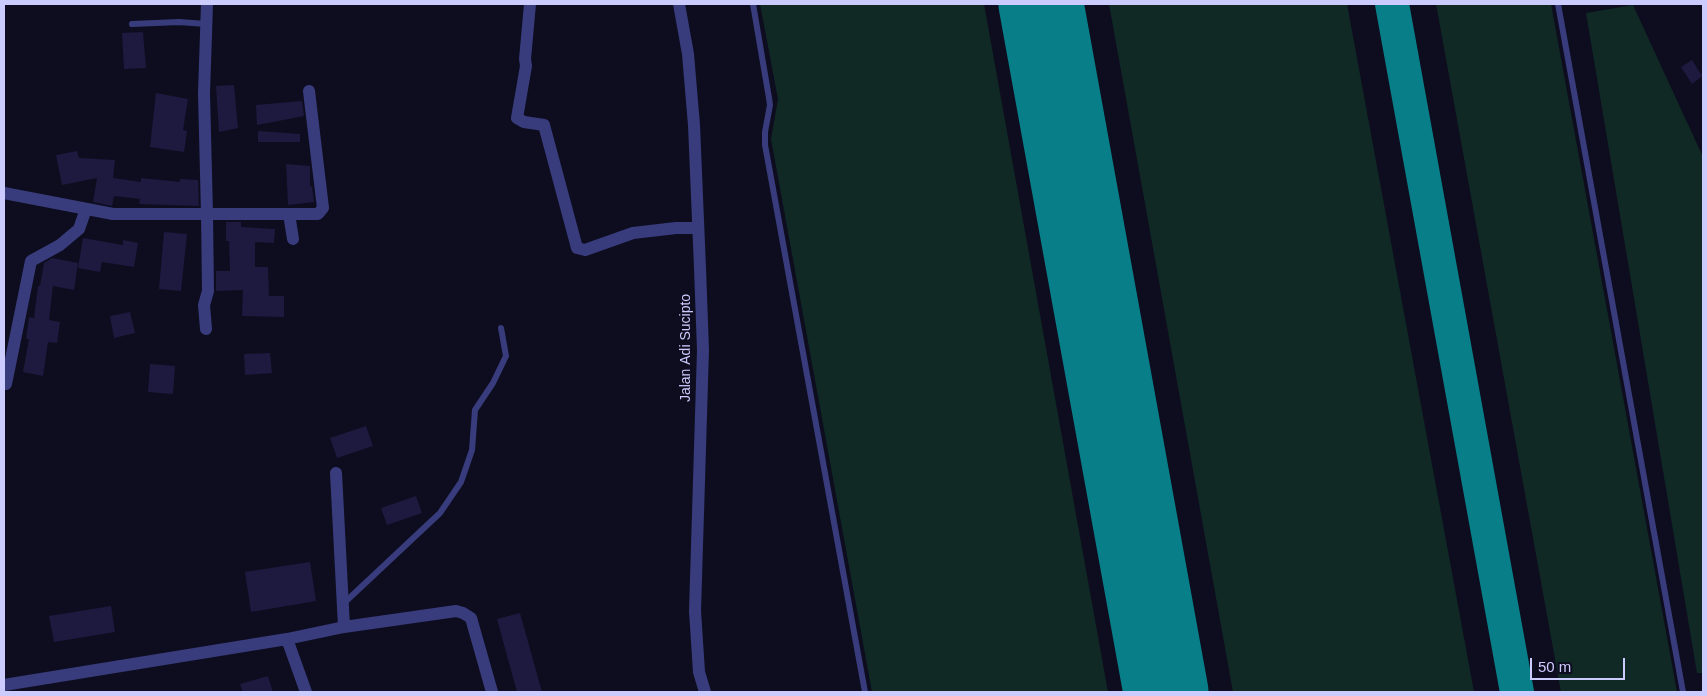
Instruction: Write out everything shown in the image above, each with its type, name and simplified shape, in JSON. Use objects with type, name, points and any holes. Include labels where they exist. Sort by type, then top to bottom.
[{"type":"street","points":[[206,329],[204,305],[208,284],[204,93],[207,4]]},
{"type":"street","points":[[530,4],[526,66],[517,118],[524,122],[544,125],[577,248],[585,250],[633,233],[676,228],[698,228]]},
{"type":"street","name":"Jalan Adi Sucipto","points":[[679,4],[688,54],[694,125],[698,228],[702,350],[694,612],[699,672],[705,692]]},
{"type":"street","points":[[4,193],[113,214],[318,214],[323,208],[310,91]]},
{"type":"street","points":[[6,384],[31,261],[60,245],[79,229],[86,209]]},
{"type":"street","points":[[288,214],[293,239]]},
{"type":"street","points":[[336,473],[344,627]]},
{"type":"street","points":[[4,685],[287,639],[344,627],[456,611],[471,618],[492,692]]},
{"type":"street","points":[[287,639],[306,692]]},
{"type":"lane","points":[[753,4],[769,98],[765,132],[766,144],[865,692]]},
{"type":"lane","points":[[1558,4],[1683,692]]},
{"type":"lane","points":[[132,24],[179,22],[206,24]]},
{"type":"lane","points":[[343,604],[440,513],[461,482],[472,450],[475,410],[493,383],[506,356],[501,328]]},
{"type":"green space","points":[[760,4],[984,4],[1108,692],[872,692],[771,139],[778,99]]},
{"type":"green space","points":[[1109,4],[1347,4],[1474,692],[1233,692]]},
{"type":"green space","points":[[1436,4],[1551,4],[1677,692],[1561,692]]},
{"type":"green space","points":[[1633,5],[1703,157],[1703,673],[1697,673],[1586,13]]},
{"type":"building","points":[[143,32],[146,68],[124,69],[122,33]]},
{"type":"building","points":[[1692,60],[1702,76],[1692,84],[1681,67]]},
{"type":"building","points":[[234,85],[238,128],[219,132],[216,86]]},
{"type":"building","points":[[156,93],[188,99],[183,130],[187,131],[184,152],[150,147]]},
{"type":"building","points":[[302,101],[304,116],[257,125],[256,105]]},
{"type":"building","points":[[258,131],[300,134],[300,142],[258,142]]},
{"type":"building","points":[[77,151],[79,158],[115,160],[113,178],[141,182],[141,178],[180,182],[180,179],[198,180],[199,206],[139,204],[140,199],[114,196],[112,206],[93,202],[97,178],[62,185],[56,155]]},
{"type":"building","points":[[286,164],[310,166],[310,187],[312,186],[314,202],[288,205]]},
{"type":"building","points":[[226,222],[241,222],[241,227],[275,229],[274,243],[255,242],[255,267],[268,267],[269,296],[284,296],[284,317],[242,316],[243,290],[216,291],[216,271],[230,271],[229,241],[226,241]]},
{"type":"building","points":[[164,232],[187,234],[181,291],[159,289]]},
{"type":"building","points":[[83,238],[123,245],[123,240],[138,243],[134,267],[102,262],[100,272],[78,268]]},
{"type":"building","points":[[52,258],[78,263],[74,290],[53,286],[49,320],[60,322],[57,343],[48,342],[43,376],[23,372],[29,339],[26,339],[29,317],[34,318],[38,286],[40,286],[44,263]]},
{"type":"building","points":[[130,312],[135,333],[114,338],[110,316]]},
{"type":"building","points":[[270,353],[272,373],[245,375],[244,354]]},
{"type":"building","points":[[150,364],[175,366],[173,394],[148,392]]},
{"type":"building","points":[[366,426],[373,446],[337,458],[330,438]]},
{"type":"building","points":[[416,496],[422,513],[387,525],[381,508]]},
{"type":"building","points":[[310,562],[316,601],[251,612],[245,572]]},
{"type":"building","points":[[111,606],[115,632],[54,642],[49,616]]},
{"type":"building","points":[[520,613],[542,692],[517,692],[497,619]]},
{"type":"building","points":[[268,676],[273,692],[243,692],[240,684]]},
{"type":"taxiway","points":[[1392,4],[1517,692]]},
{"type":"runway","points":[[1041,4],[1166,692]]}]
